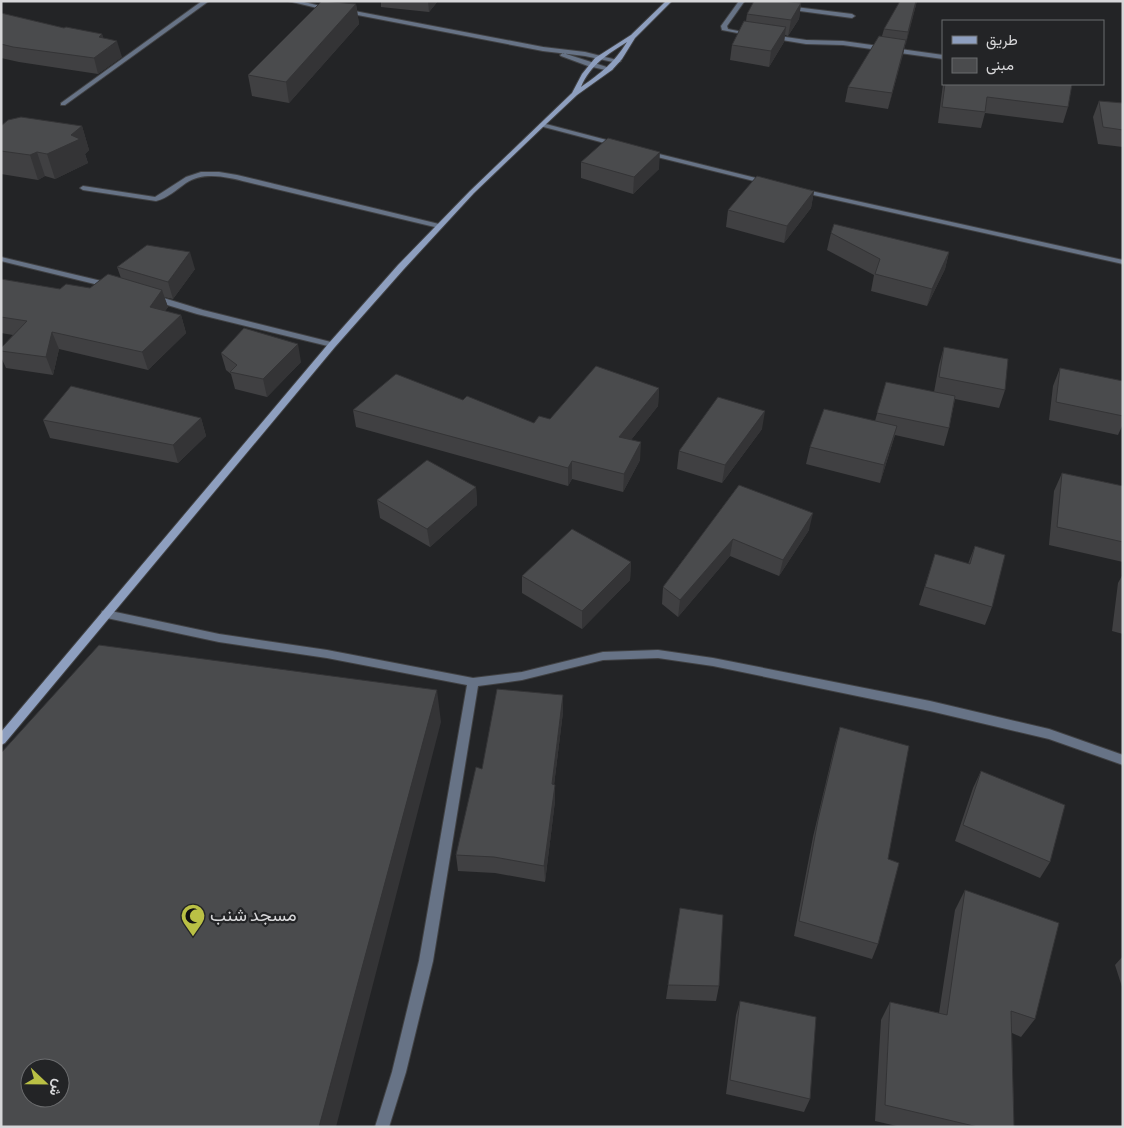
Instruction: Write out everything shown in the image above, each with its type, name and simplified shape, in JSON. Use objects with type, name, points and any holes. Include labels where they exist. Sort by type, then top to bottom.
[{"type":"street","points":[[63,104],[206,1]]},
{"type":"street","points":[[292,1],[542,49],[600,56],[618,61]]},
{"type":"street","points":[[1,740],[332,345],[439,226],[575,94],[610,69],[618,61],[633,37],[669,1]]},
{"type":"street","points":[[734,1],[750,3]]},
{"type":"street","points":[[741,2],[724,26],[726,30],[806,42],[859,45],[942,57]]},
{"type":"street","points":[[778,7],[852,16]]},
{"type":"street","points":[[575,94],[580,78],[590,65],[600,56],[633,37]]},
{"type":"street","points":[[542,49],[590,65],[610,69]]},
{"type":"street","points":[[542,125],[621,146]]},
{"type":"street","points":[[639,151],[777,184]]},
{"type":"street","points":[[83,188],[156,199],[165,197],[188,177],[202,174],[215,175],[284,189],[439,226]]},
{"type":"street","points":[[795,189],[1123,262]]},
{"type":"street","points":[[1,259],[122,289]]},
{"type":"street","points":[[148,296],[200,312],[332,345]]},
{"type":"street","points":[[106,614],[219,638],[327,654],[474,682],[522,676],[603,656],[658,654],[713,662],[930,706],[1049,734],[1123,760]]},
{"type":"street","points":[[382,1127],[399,1072],[426,961],[474,682]]},
{"type":"building","points":[[322,1],[356,4],[286,82],[248,75]]},
{"type":"building","points":[[754,1],[801,3],[791,20],[747,14]]},
{"type":"building","points":[[900,1],[916,1],[908,32],[884,29]]},
{"type":"building","points":[[1,13],[64,28],[102,34],[99,37],[117,41],[94,58],[13,47],[1,44]]},
{"type":"building","points":[[744,21],[786,27],[771,51],[732,45]]},
{"type":"building","points":[[879,36],[906,40],[892,93],[848,87]]},
{"type":"building","points":[[945,85],[1072,85],[1068,107],[987,97],[985,112],[942,107]]},
{"type":"building","points":[[1099,101],[1123,103],[1123,130],[1103,127]]},
{"type":"building","points":[[21,117],[82,126],[71,135],[80,139],[47,154],[37,152],[30,155],[1,151],[1,126],[8,120]]},
{"type":"building","points":[[608,138],[660,152],[634,177],[581,162]]},
{"type":"building","points":[[757,176],[814,191],[787,226],[728,210]]},
{"type":"building","points":[[834,224],[949,252],[932,289],[875,274],[880,259],[831,233]]},
{"type":"building","points":[[147,245],[190,252],[168,282],[117,267]]},
{"type":"building","points":[[108,274],[162,290],[150,307],[181,315],[142,352],[52,332],[46,357],[1,351],[1,348],[27,321],[1,317],[1,279],[60,289],[66,284],[90,288]]},
{"type":"building","points":[[244,328],[298,344],[263,379],[230,372],[237,365],[221,353]]},
{"type":"building","points":[[944,347],[1008,359],[1005,390],[939,377]]},
{"type":"building","points":[[596,366],[659,388],[619,437],[641,442],[624,474],[572,461],[568,468],[353,410],[396,374],[463,400],[467,396],[534,423],[539,416],[550,419]]},
{"type":"building","points":[[1060,368],[1123,381],[1123,416],[1056,402]]},
{"type":"building","points":[[886,382],[955,396],[949,428],[877,413]]},
{"type":"building","points":[[71,386],[201,418],[173,445],[43,420]]},
{"type":"building","points":[[718,397],[765,411],[725,465],[679,451]]},
{"type":"building","points":[[824,409],[897,426],[884,465],[810,447]]},
{"type":"building","points":[[427,460],[476,487],[427,529],[377,500]]},
{"type":"building","points":[[1062,473],[1123,486],[1123,542],[1057,527]]},
{"type":"building","points":[[739,485],[813,513],[783,560],[733,539],[680,600],[663,587]]},
{"type":"building","points":[[572,529],[631,562],[582,611],[522,576]]},
{"type":"building","points":[[975,546],[1005,555],[992,607],[925,587],[935,554],[970,564]]},
{"type":"building","name":"مسجد شنب","points":[[99,645],[437,690],[319,1127],[1,1127],[1,753]]},
{"type":"building","points":[[497,689],[563,695],[552,784],[555,785],[544,866],[494,857],[456,855],[476,767],[482,769]]},
{"type":"building","points":[[840,727],[909,746],[888,859],[899,863],[878,944],[799,921],[818,820]]},
{"type":"building","points":[[981,771],[1065,805],[1050,862],[963,825]]},
{"type":"building","points":[[965,890],[1059,923],[1035,1019],[1011,1011],[1014,1127],[978,1127],[885,1105],[890,1002],[947,1015]]},
{"type":"building","points":[[680,908],[723,915],[719,986],[668,985]]},
{"type":"building","points":[[740,1001],[816,1017],[810,1099],[730,1080]]},
{"type":"place","name":"مسجد شنب","points":[[193,937]]}]
